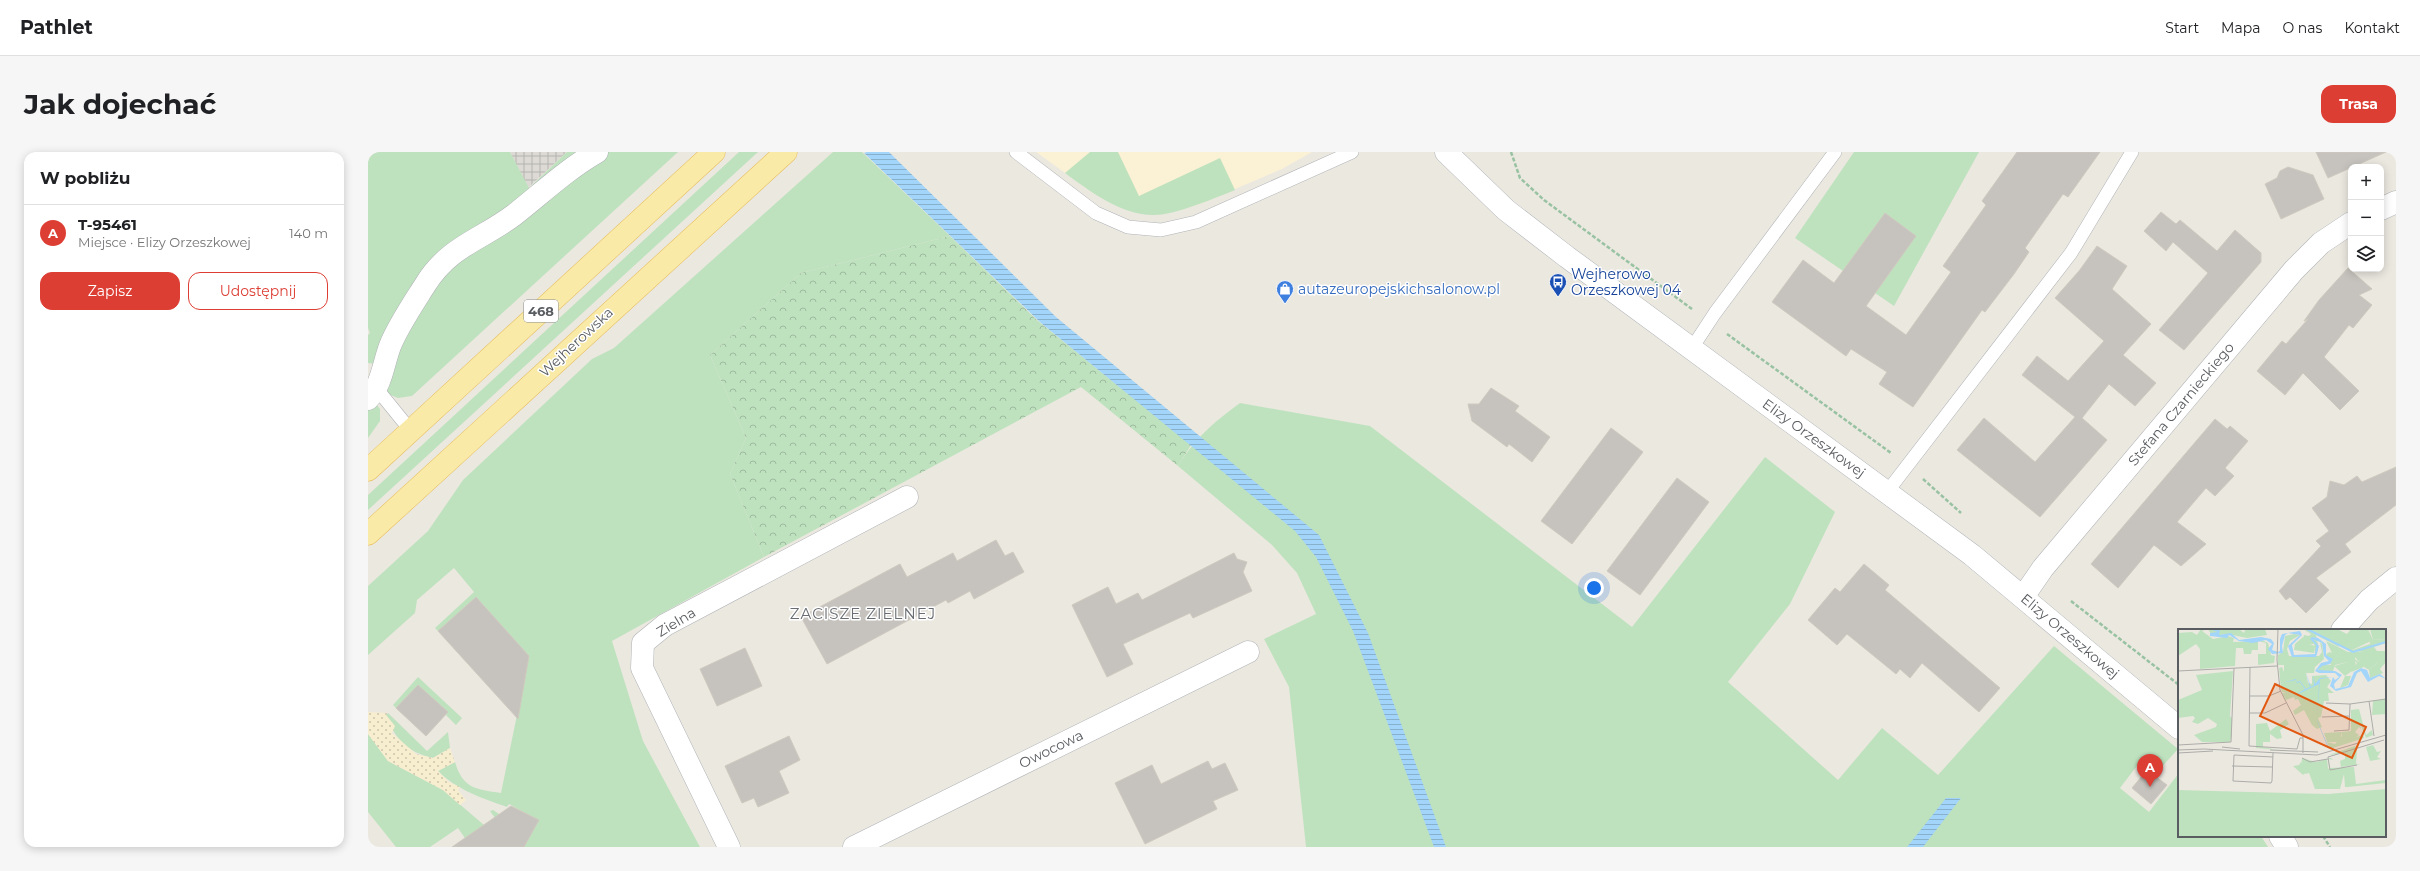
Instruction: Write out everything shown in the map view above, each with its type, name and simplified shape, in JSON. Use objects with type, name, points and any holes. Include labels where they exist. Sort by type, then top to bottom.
[{"type":"main road","name":"468","points":[[368,470],[714,152]]},
{"type":"main road","name":"Wejherowska","points":[[368,534],[786,152]]},
{"type":"street","points":[[373,394],[390,346],[425,284],[440,265],[462,246],[513,216],[576,164],[596,152]]},
{"type":"street","name":"Elizy Orzeszkowej","points":[[1446,152],[1506,210],[1566,257],[1972,555],[2178,727]]},
{"type":"street","points":[[2384,208],[2396,202]]},
{"type":"street","name":"Stefana Czarnieckiego","points":[[2023,597],[2042,568],[2294,270],[2320,243],[2348,225]]},
{"type":"street","name":"Zielna","points":[[729,847],[642,668],[643,643],[665,625],[907,497]]},
{"type":"street","points":[[2343,629],[2369,600],[2396,578]]},
{"type":"street","name":"Owocowa","points":[[854,847],[1248,652]]},
{"type":"street","points":[[2281,837],[2287,847]]},
{"type":"lane","points":[[1016,152],[1096,213],[1128,227],[1161,230],[1196,222],[1352,152]]},
{"type":"lane","points":[[1692,348],[1715,313],[1835,152]]},
{"type":"lane","points":[[1887,492],[2071,253],[2132,152]]},
{"type":"lane","points":[[373,394],[411,431]]},
{"type":"path","points":[[1512,152],[1520,178],[1544,200],[1588,232]]},
{"type":"path","points":[[2324,837],[2330,847]]},
{"type":"shaded area","points":[[510,152],[567,152],[528,188]]},
{"type":"shaded area","points":[[1036,152],[1312,152],[1282,169],[1200,204],[1164,214],[1145,214],[1127,210],[1093,193]]},
{"type":"green space","points":[[368,152],[510,152],[529,188],[567,152],[583,152],[479,230],[375,364],[368,363],[368,335],[370,333],[368,328]]},
{"type":"green space","points":[[606,152],[678,152],[412,396],[398,398],[388,394],[383,378],[448,263]]},
{"type":"green space","points":[[739,152],[758,152],[368,510],[368,495]]},
{"type":"green space","points":[[833,152],[862,152],[950,236],[801,273],[710,355],[746,438],[730,474],[764,557],[612,641],[643,741],[700,847],[516,847],[490,811],[493,810],[502,816],[538,820],[509,804],[507,807],[470,793],[445,778],[438,771],[455,762],[458,771],[466,783],[478,789],[501,793],[529,656],[476,597],[438,631],[435,628],[474,592],[454,568],[417,600],[415,613],[368,655],[368,586],[428,531],[463,480],[592,359],[614,348]]},
{"type":"green space","points":[[1090,152],[1118,152],[1139,196],[1220,158],[1235,190],[1201,204],[1174,212],[1151,215],[1138,213],[1112,204],[1099,197],[1065,173]]},
{"type":"green space","points":[[1854,152],[1979,152],[1894,306],[1795,238]]},
{"type":"green space","points":[[950,236],[1038,321],[1191,445],[1178,466],[1081,387],[764,557],[730,474],[746,438],[710,355],[801,273]]},
{"type":"green space","points":[[373,400],[380,409],[380,421],[368,438],[368,405]]},
{"type":"green space","points":[[1240,403],[1370,426],[1632,627],[1765,457],[1835,512],[1790,604],[1728,682],[1838,780],[1882,728],[1938,775],[2054,646],[2178,749],[2159,770],[2143,758],[2120,788],[2149,812],[2178,774],[2178,837],[2262,837],[2268,847],[1306,847],[1289,687],[1264,639],[1316,614],[1297,573],[1272,545],[1178,466],[1199,438],[1221,417]]},
{"type":"green space","points":[[418,677],[462,718],[456,725],[446,715],[448,712],[418,685],[396,708],[393,705]]},
{"type":"green space","points":[[388,713],[427,751],[448,732],[450,748],[433,758],[416,752],[398,738],[386,715]]},
{"type":"green space","points":[[368,734],[388,761],[443,790],[484,825],[471,847],[458,828],[430,847],[396,847],[368,812]]},
{"type":"sand","points":[[368,712],[388,713],[386,715],[395,726],[392,733],[416,754],[433,758],[450,748],[455,762],[438,771],[449,782],[460,787],[458,790],[466,800],[460,805],[443,790],[388,761],[368,734]]},
{"type":"water","points":[[889,152],[1056,317],[1319,535],[1368,633],[1446,847],[1434,847],[1353,631],[1316,557],[1295,531],[1041,323],[864,153]]},
{"type":"water","points":[[1946,798],[1961,798],[1923,847],[1907,847]]},
{"type":"building","points":[[2017,152],[2100,152],[2068,197],[2063,194],[2025,248],[2029,252],[2014,274],[1985,312],[1982,310],[1913,407],[1879,384],[1887,372],[1851,349],[1846,356],[1772,302],[1803,260],[1834,283],[1885,213],[1916,236],[1866,306],[1906,335],[1951,272],[1943,266],[1986,205],[1982,201]]},
{"type":"building","points":[[2316,152],[2386,152],[2359,164],[2348,164],[2348,169],[2328,178]]},
{"type":"building","points":[[2288,167],[2313,175],[2324,199],[2281,219],[2265,184],[2277,178],[2280,171]]},
{"type":"building","points":[[2161,212],[2176,224],[2180,220],[2217,251],[2235,230],[2261,253],[2261,262],[2184,350],[2159,330],[2208,273],[2173,242],[2166,251],[2144,231]]},
{"type":"building","points":[[2097,246],[2127,266],[2112,289],[2151,324],[2123,355],[2156,383],[2135,406],[2109,384],[2082,418],[2107,440],[2040,517],[1957,450],[1984,418],[2035,462],[2075,417],[2022,375],[2037,356],[2068,381],[2104,341],[2055,298],[2079,271]]},
{"type":"building","points":[[2348,268],[2348,272],[2353,272],[2372,289],[2359,295],[2372,305],[2353,328],[2349,325],[2324,357],[2359,391],[2340,410],[2303,373],[2285,395],[2257,371],[2282,341],[2286,344],[2308,319],[2304,321],[2319,300]]},
{"type":"building","points":[[1491,388],[1519,406],[1515,411],[1550,437],[1532,462],[1509,444],[1507,447],[1472,421],[1468,404],[1479,404]]},
{"type":"building","points":[[2215,419],[2227,429],[2230,426],[2248,441],[2225,468],[2234,476],[2215,496],[2206,488],[2177,522],[2206,544],[2181,566],[2154,545],[2118,588],[2091,564]]},
{"type":"building","points":[[1611,428],[1643,452],[1572,544],[1541,521]]},
{"type":"building","points":[[2396,467],[2396,505],[2345,544],[2351,552],[2316,578],[2329,590],[2306,613],[2290,597],[2286,600],[2279,591],[2321,546],[2316,541],[2329,531],[2312,508],[2327,497],[2330,481],[2344,485],[2357,476],[2362,482]]},
{"type":"building","points":[[1677,478],[1709,502],[1640,595],[1607,571]]},
{"type":"building","points":[[996,540],[1005,556],[1013,552],[1024,572],[974,599],[970,591],[948,603],[946,600],[827,664],[801,617],[900,564],[907,577],[953,553],[957,561]]},
{"type":"building","points":[[1234,553],[1237,559],[1247,562],[1243,572],[1252,591],[1193,618],[1190,613],[1123,644],[1133,664],[1107,677],[1072,605],[1108,587],[1116,604],[1138,593],[1142,600]]},
{"type":"building","points":[[1864,564],[1889,585],[1885,590],[2000,688],[1979,712],[1922,663],[1910,678],[1900,669],[1896,674],[1847,634],[1837,645],[1808,620],[1835,588],[1840,592]]},
{"type":"building","points":[[476,597],[529,656],[518,719],[438,631]]},
{"type":"building","points":[[745,648],[762,686],[717,706],[700,669]]},
{"type":"building","points":[[418,685],[448,712],[426,736],[396,708]]},
{"type":"building","points":[[789,736],[800,760],[779,771],[789,793],[758,807],[754,798],[742,803],[725,766]]},
{"type":"building","points":[[1208,761],[1212,769],[1225,763],[1238,790],[1213,801],[1217,809],[1145,844],[1115,783],[1152,765],[1161,784]]},
{"type":"building","points":[[2147,770],[2167,785],[2151,804],[2132,788]]},
{"type":"building","points":[[511,806],[539,820],[524,847],[452,847]]},
{"type":"place","name":"Wejherowo Orzeszkowej 04","points":[[1558,297]]},
{"type":"place","name":"autazeuropejskichsalonow.pl","points":[[1285,304]]},
{"type":"place","name":"T-95461","points":[[2150,787]]},
{"type":"district","name":"ZACISZE ZIELNEJ","points":[[863,614]]}]
